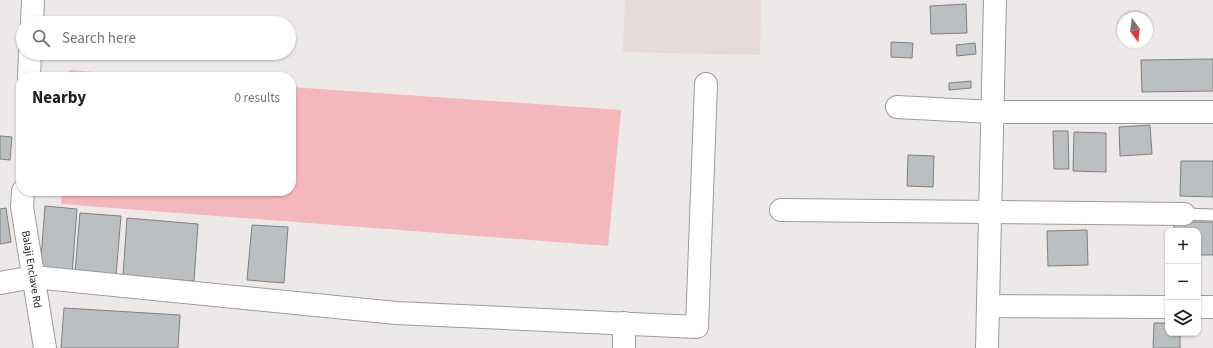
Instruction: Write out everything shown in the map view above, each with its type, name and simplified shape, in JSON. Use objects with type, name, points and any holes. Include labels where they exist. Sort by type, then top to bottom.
[{"type":"street","points":[[32,16],[33,0]]},
{"type":"street","points":[[987,348],[995,0]]},
{"type":"street","points":[[29,72],[30,60]]},
{"type":"street","points":[[0,283],[34,277],[396,313],[697,326],[706,84]]},
{"type":"street","points":[[897,107],[992,112],[1213,112]]},
{"type":"street","name":"Balaji Enclave Rd","points":[[23,196],[22,207],[45,348]]},
{"type":"street","points":[[782,210],[1184,214]]},
{"type":"street","points":[[988,306],[1165,307]]},
{"type":"street","points":[[1201,307],[1213,307]]},
{"type":"street","points":[[624,323],[624,348]]},
{"type":"lane","points":[[1184,214],[1213,215]]},
{"type":"shaded area","points":[[625,0],[761,0],[760,55],[623,52]]},
{"type":"shaded area","points":[[69,70],[94,72],[69,72]]},
{"type":"shaded area","points":[[296,87],[621,110],[608,246],[61,204],[62,196],[296,196]]},
{"type":"building","points":[[966,4],[967,33],[931,34],[930,6]]},
{"type":"building","points":[[891,42],[913,43],[912,58],[891,57]]},
{"type":"building","points":[[975,43],[976,54],[957,56],[956,45]]},
{"type":"building","points":[[1213,59],[1213,91],[1142,92],[1141,60]]},
{"type":"building","points":[[971,81],[971,88],[949,90],[949,83]]},
{"type":"building","points":[[1150,125],[1152,154],[1120,156],[1119,127]]},
{"type":"building","points":[[1053,131],[1068,131],[1069,169],[1054,169]]},
{"type":"building","points":[[1074,132],[1106,133],[1106,172],[1073,171]]},
{"type":"building","points":[[0,136],[12,137],[10,160],[0,159]]},
{"type":"building","points":[[908,155],[934,156],[933,187],[907,186]]},
{"type":"building","points":[[1181,161],[1213,161],[1213,197],[1180,196]]},
{"type":"building","points":[[45,206],[77,209],[72,274],[40,271]]},
{"type":"building","points":[[6,208],[11,242],[0,244],[0,209]]},
{"type":"building","points":[[80,213],[121,216],[116,275],[75,272]]},
{"type":"building","points":[[127,218],[198,224],[194,281],[123,276]]},
{"type":"building","points":[[1174,222],[1213,222],[1213,255],[1201,255],[1201,228],[1174,228]]},
{"type":"building","points":[[252,225],[288,227],[284,283],[247,280]]},
{"type":"building","points":[[1087,230],[1088,265],[1048,266],[1047,231]]},
{"type":"building","points":[[64,308],[180,315],[178,348],[61,348]]},
{"type":"building","points":[[1154,323],[1165,323],[1165,336],[1180,336],[1180,348],[1153,348]]}]
